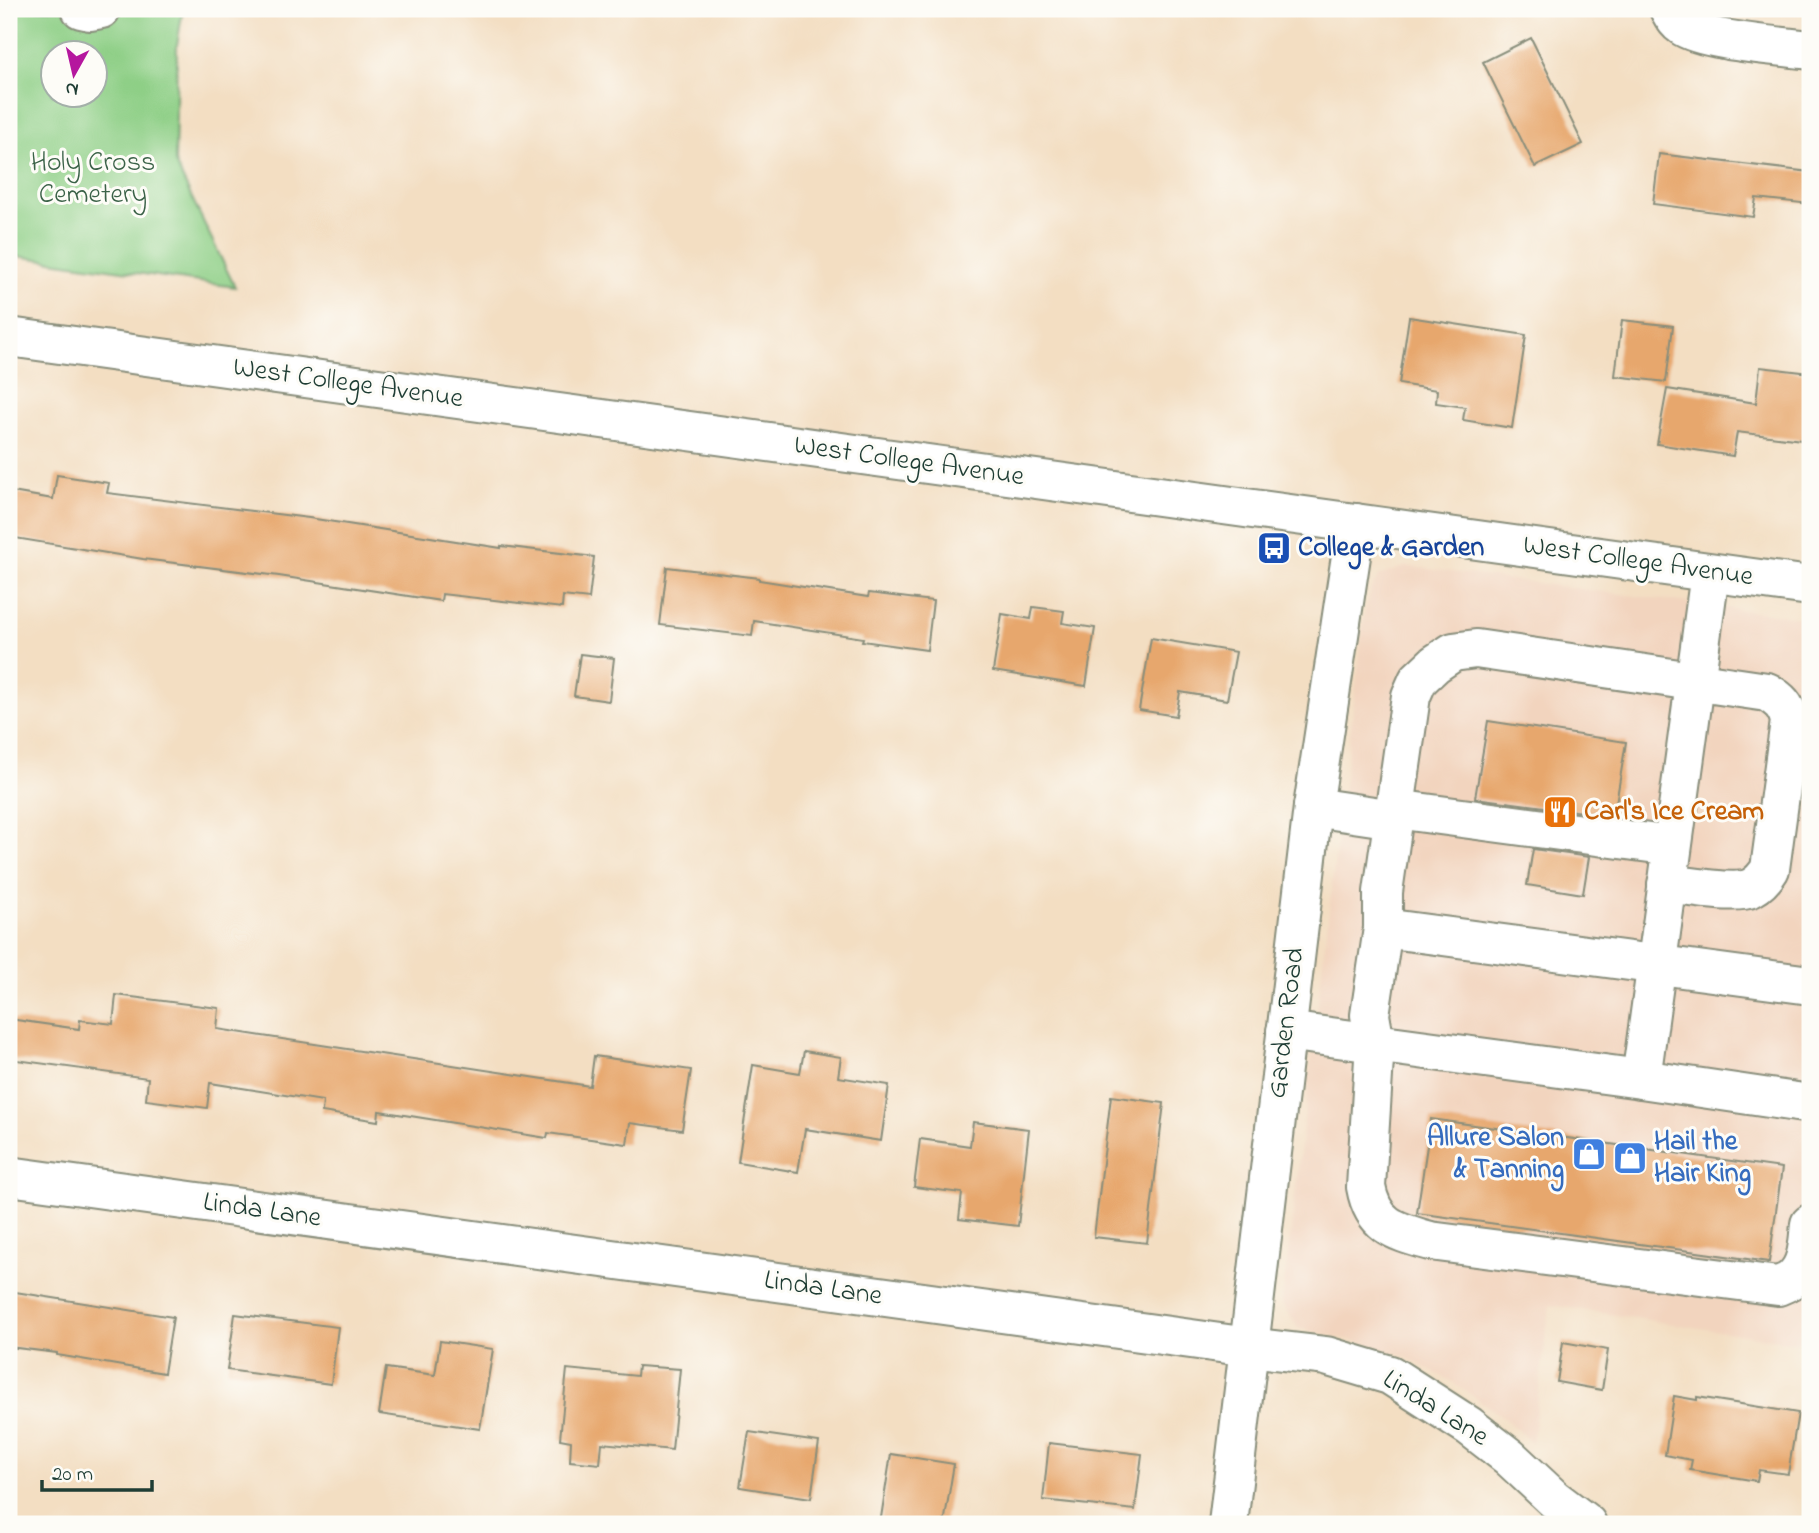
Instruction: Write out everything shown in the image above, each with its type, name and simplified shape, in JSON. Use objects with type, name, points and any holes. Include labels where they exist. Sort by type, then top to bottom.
[{"type":"street","points":[[81,9],[101,9]]},
{"type":"street","points":[[1671,13],[1682,26],[1695,33],[1810,50]]},
{"type":"street","name":"West College Avenue","points":[[9,337],[1810,586]]},
{"type":"street","name":"Garden Road","points":[[1228,1524],[1313,807],[1356,523]]},
{"type":"street","points":[[1641,1079],[1710,573]]},
{"type":"street","points":[[1667,884],[1741,891],[1753,887],[1770,869],[1790,721],[1787,707],[1780,700],[1767,692],[1476,649],[1453,652],[1418,680],[1411,696],[1394,814],[1383,892],[1383,928],[1370,1015],[1376,1043],[1366,1187],[1369,1202],[1376,1215],[1388,1226],[1400,1233],[1430,1241],[1778,1286],[1792,1280],[1802,1266],[1810,1224]]},
{"type":"street","points":[[1313,807],[1672,846]]},
{"type":"street","points":[[1383,928],[1810,985]]},
{"type":"street","points":[[1286,1031],[1810,1104]]},
{"type":"street","name":"Linda Lane","points":[[9,1176],[1326,1356],[1390,1375],[1469,1426],[1587,1524]]},
{"type":"shaded area","points":[[1406,566],[1810,619],[1810,1345],[1550,1305],[1532,1443],[1499,1414],[1449,1380],[1401,1355],[1298,1328],[1282,1304],[1365,609],[1371,589],[1379,576]]},
{"type":"green space","name":"Holy Cross Cemetery","points":[[9,9],[183,9],[177,45],[175,163],[235,287],[9,255]]},
{"type":"building","points":[[1531,38],[1583,144],[1535,167],[1483,62]]},
{"type":"building","points":[[1659,154],[1810,172],[1810,204],[1756,198],[1753,217],[1653,204]]},
{"type":"building","points":[[1409,317],[1526,335],[1512,428],[1463,420],[1465,407],[1436,403],[1437,390],[1399,384]]},
{"type":"building","points":[[1622,320],[1673,326],[1666,382],[1615,376]]},
{"type":"building","points":[[1760,367],[1810,373],[1810,441],[1737,432],[1733,456],[1657,444],[1667,389],[1756,403]]},
{"type":"building","points":[[57,475],[109,483],[107,493],[309,518],[501,548],[594,557],[589,599],[563,596],[562,608],[442,594],[441,601],[279,576],[143,559],[9,537],[12,492],[53,499]]},
{"type":"building","points":[[667,567],[759,578],[868,597],[869,593],[933,601],[927,650],[754,621],[752,636],[660,625]]},
{"type":"building","points":[[1033,607],[1064,611],[1062,623],[1095,628],[1086,686],[993,671],[1002,614],[1031,619]]},
{"type":"building","points":[[1151,638],[1236,652],[1227,700],[1180,692],[1176,716],[1139,710]]},
{"type":"building","points":[[580,654],[614,658],[609,701],[574,696]]},
{"type":"building","name":"Carl's Ice Cream","points":[[1488,721],[1626,742],[1614,816],[1475,798]]},
{"type":"building","points":[[1533,849],[1589,857],[1583,894],[1527,885]]},
{"type":"building","points":[[116,995],[219,1008],[217,1029],[590,1086],[594,1056],[691,1070],[682,1130],[630,1123],[627,1144],[548,1133],[547,1138],[379,1111],[378,1121],[322,1112],[323,1101],[210,1083],[207,1108],[146,1100],[148,1078],[9,1059],[9,1019],[79,1029],[80,1020],[113,1024]]},
{"type":"building","points":[[804,1051],[841,1057],[838,1077],[889,1085],[881,1141],[805,1129],[798,1172],[738,1162],[753,1065],[800,1073]]},
{"type":"building","points":[[1111,1096],[1164,1103],[1147,1243],[1094,1237]]},
{"type":"building","points":[[1431,1119],[1782,1168],[1769,1262],[1417,1213]]},
{"type":"building","points":[[973,1122],[1029,1129],[1018,1226],[959,1219],[962,1193],[914,1187],[920,1139],[970,1146]]},
{"type":"building","points":[[9,1291],[173,1317],[164,1373],[9,1347]]},
{"type":"building","points":[[235,1314],[338,1327],[331,1384],[227,1370]]},
{"type":"building","points":[[440,1341],[493,1349],[480,1429],[379,1414],[386,1368],[435,1375]]},
{"type":"building","points":[[1563,1342],[1608,1350],[1602,1390],[1557,1382]]},
{"type":"building","points":[[638,1366],[680,1369],[672,1450],[602,1443],[600,1464],[570,1461],[571,1441],[560,1439],[567,1369],[637,1376]]},
{"type":"building","points":[[1674,1396],[1697,1400],[1697,1397],[1798,1413],[1788,1474],[1759,1470],[1757,1481],[1690,1470],[1692,1460],[1665,1455]]},
{"type":"building","points":[[749,1432],[819,1442],[811,1498],[740,1487]]},
{"type":"building","points":[[1049,1443],[1142,1454],[1135,1510],[1043,1500]]},
{"type":"building","points":[[891,1454],[954,1464],[944,1524],[880,1524]]},
{"type":"place","name":"College & Garden","points":[[1274,548]]},
{"type":"place","name":"Carl's Ice Cream","points":[[1560,812]]},
{"type":"place","name":"Allure Salon & Tanning","points":[[1589,1154]]},
{"type":"place","name":"Hail the Hair King","points":[[1630,1158]]}]
